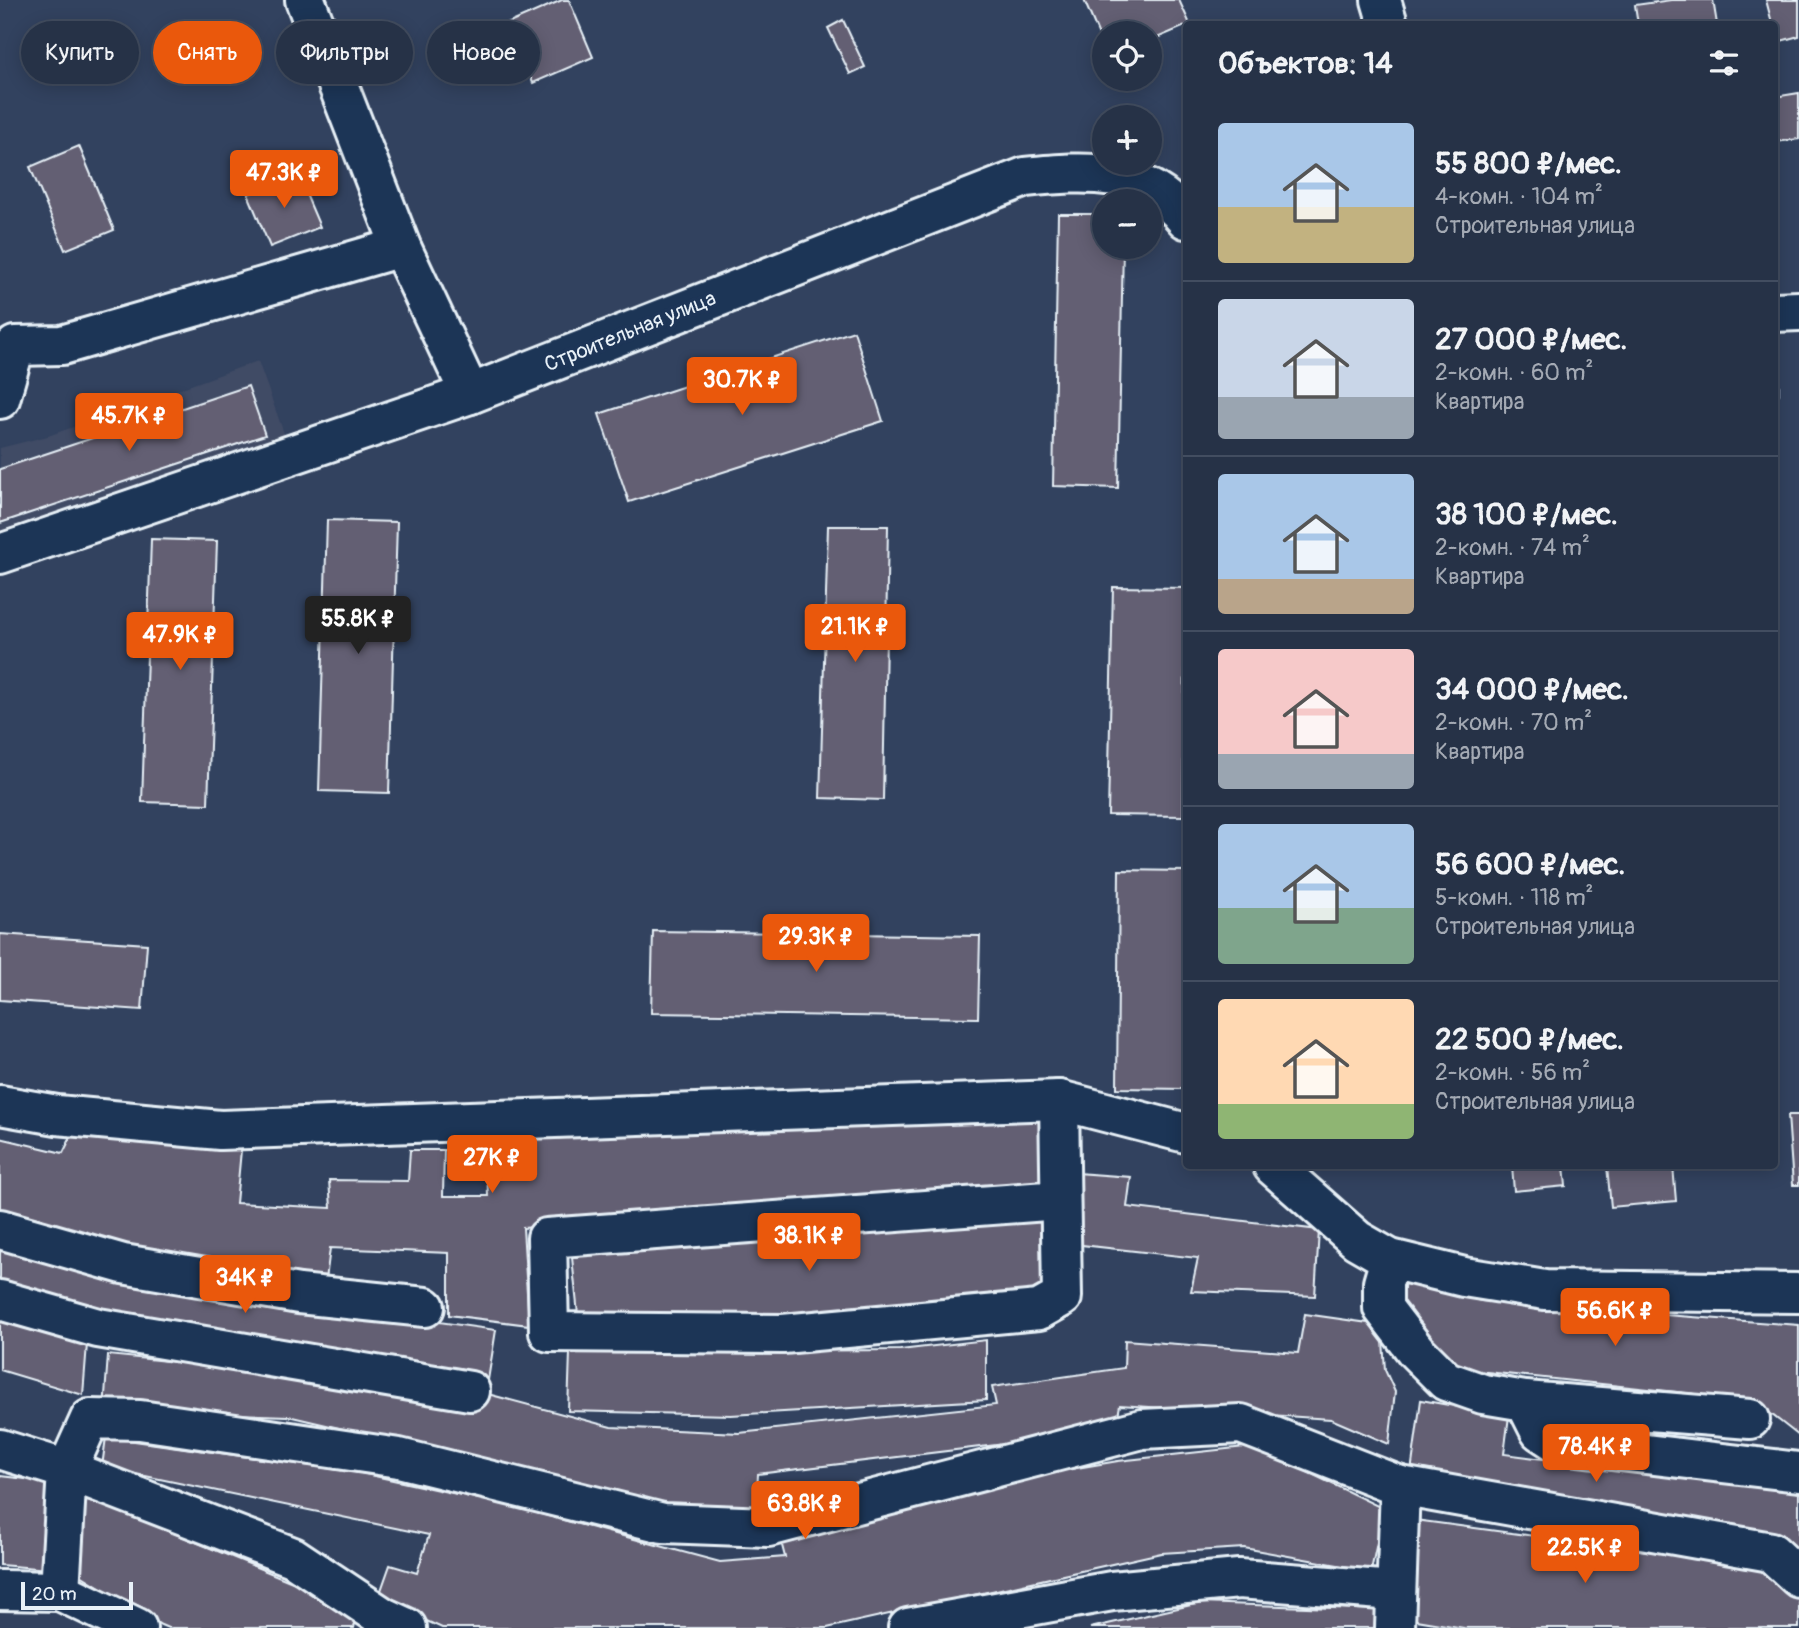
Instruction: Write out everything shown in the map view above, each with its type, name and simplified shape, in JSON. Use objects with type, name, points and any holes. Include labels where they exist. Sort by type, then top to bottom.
[{"type":"street","points":[[305,0],[401,247],[470,394]]},
{"type":"street","points":[[1381,0],[1387,21]]},
{"type":"street","name":"Строительная улица","points":[[0,554],[470,394],[1025,177],[1090,171],[1131,179],[1173,202],[1183,215]]},
{"type":"street","points":[[0,399],[7,338],[62,345],[401,247]]},
{"type":"street","points":[[1778,312],[1799,311]]},
{"type":"street","points":[[0,1105],[57,1115],[220,1130],[1059,1100],[1183,1132]]},
{"type":"street","points":[[1059,1100],[1062,1297],[1039,1310],[783,1334],[549,1332],[547,1238],[1060,1200]]},
{"type":"street","points":[[1276,1169],[1357,1240],[1390,1259],[1464,1278],[1545,1290],[1799,1293]]},
{"type":"street","points":[[0,1229],[123,1264],[299,1294],[425,1307]]},
{"type":"street","points":[[1390,1259],[1383,1283],[1383,1308],[1416,1351],[1446,1381],[1482,1394],[1525,1401],[1750,1419]]},
{"type":"street","points":[[0,1300],[97,1328],[470,1391]]},
{"type":"street","points":[[1525,1401],[1540,1431],[1560,1444],[1799,1472]]},
{"type":"street","points":[[60,1591],[68,1470],[90,1419],[140,1420],[399,1458],[663,1524],[768,1527],[1142,1429],[1241,1424],[1400,1486],[1771,1552],[1799,1578]]},
{"type":"street","points":[[0,1449],[68,1470],[293,1557],[383,1617],[407,1628]]},
{"type":"street","points":[[908,1628],[1112,1591],[1239,1579],[1395,1610],[1400,1486]]},
{"type":"street","points":[[0,1590],[60,1591],[137,1628]]},
{"type":"shaded area","points":[[258,361],[286,439],[0,536],[0,448],[48,436]]},
{"type":"building","points":[[562,0],[569,0],[593,57],[540,80],[540,21],[514,21]]},
{"type":"building","points":[[1084,0],[1179,0],[1189,21],[1183,21],[1183,27],[1162,36],[1162,21],[1093,21]]},
{"type":"building","points":[[1671,0],[1713,0],[1716,21],[1638,21],[1635,5]]},
{"type":"building","points":[[1766,0],[1799,0],[1799,36],[1778,42],[1778,21],[1772,21]]},
{"type":"building","points":[[843,20],[865,67],[850,74],[828,28]]},
{"type":"building","points":[[1799,93],[1799,139],[1778,142],[1778,96]]},
{"type":"building","points":[[79,146],[114,230],[65,250],[30,167]]},
{"type":"building","points":[[297,173],[320,227],[270,247],[248,194]]},
{"type":"building","points":[[1058,214],[1092,214],[1092,259],[1123,259],[1118,488],[1053,486]]},
{"type":"building","points":[[854,331],[883,421],[629,502],[599,414]]},
{"type":"building","points":[[1778,339],[1779,339],[1778,394]]},
{"type":"building","points":[[248,386],[265,435],[0,523],[0,469]]},
{"type":"building","points":[[327,520],[397,522],[389,793],[319,791]]},
{"type":"building","points":[[828,526],[888,526],[883,800],[820,798]]},
{"type":"building","points":[[151,539],[217,541],[208,804],[142,802]]},
{"type":"building","points":[[1113,587],[1183,588],[1183,816],[1108,815]]},
{"type":"building","points":[[1119,870],[1183,871],[1183,1089],[1117,1088]]},
{"type":"building","points":[[653,931],[980,936],[978,1018],[651,1013]]},
{"type":"building","points":[[0,934],[147,944],[142,1010],[0,1000]]},
{"type":"building","points":[[1788,1115],[1799,1115],[1799,1185],[1793,1185]]},
{"type":"building","points":[[1041,1119],[1040,1188],[523,1228],[529,1325],[449,1315],[449,1253],[330,1248],[325,1288],[152,1257],[0,1213],[0,1138],[63,1153],[75,1129],[241,1150],[236,1203],[331,1208],[329,1180],[408,1181],[410,1150],[444,1150],[443,1196],[488,1196],[486,1141]]},
{"type":"building","points":[[1512,1169],[1564,1169],[1566,1186],[1514,1191]]},
{"type":"building","points":[[1607,1169],[1673,1169],[1676,1201],[1611,1207]]},
{"type":"building","points":[[1077,1173],[1131,1177],[1127,1207],[1319,1230],[1315,1296],[1191,1291],[1198,1258],[1073,1244]]},
{"type":"building","points":[[1043,1215],[1042,1293],[779,1321],[579,1324],[571,1248]]},
{"type":"building","points":[[0,1242],[298,1302],[496,1330],[488,1380],[121,1324],[0,1286]]},
{"type":"building","points":[[1404,1281],[1481,1301],[1799,1325],[1799,1436],[1753,1400],[1449,1368],[1399,1305]]},
{"type":"building","points":[[0,1312],[87,1344],[83,1395],[0,1370]]},
{"type":"building","points":[[1305,1314],[1382,1325],[1385,1370],[1395,1392],[1389,1444],[1331,1419],[1120,1405],[1118,1416],[1013,1443],[758,1474],[756,1513],[664,1504],[288,1416],[104,1409],[108,1355],[484,1393],[611,1427],[739,1433],[996,1405],[992,1387],[1124,1368],[1125,1340],[1298,1353]]},
{"type":"building","points":[[986,1340],[986,1400],[731,1415],[568,1411],[570,1352],[900,1350]]},
{"type":"building","points":[[1421,1400],[1509,1416],[1504,1454],[1799,1492],[1799,1553],[1410,1479]]},
{"type":"building","points":[[106,1437],[361,1473],[507,1505],[720,1562],[785,1557],[779,1534],[977,1485],[1118,1461],[1254,1446],[1384,1509],[1371,1571],[1244,1548],[1161,1553],[827,1628],[442,1628],[378,1599],[390,1565],[417,1573],[429,1535],[102,1467]]},
{"type":"building","points":[[0,1476],[52,1482],[49,1569],[0,1565]]},
{"type":"building","points":[[79,1494],[358,1609],[354,1628],[168,1628],[161,1625],[76,1572]]},
{"type":"building","points":[[1415,1520],[1774,1568],[1799,1596],[1799,1628],[1464,1628],[1410,1619]]},
{"type":"building","points":[[1200,1603],[1383,1610],[1383,1628],[1090,1628]]}]
